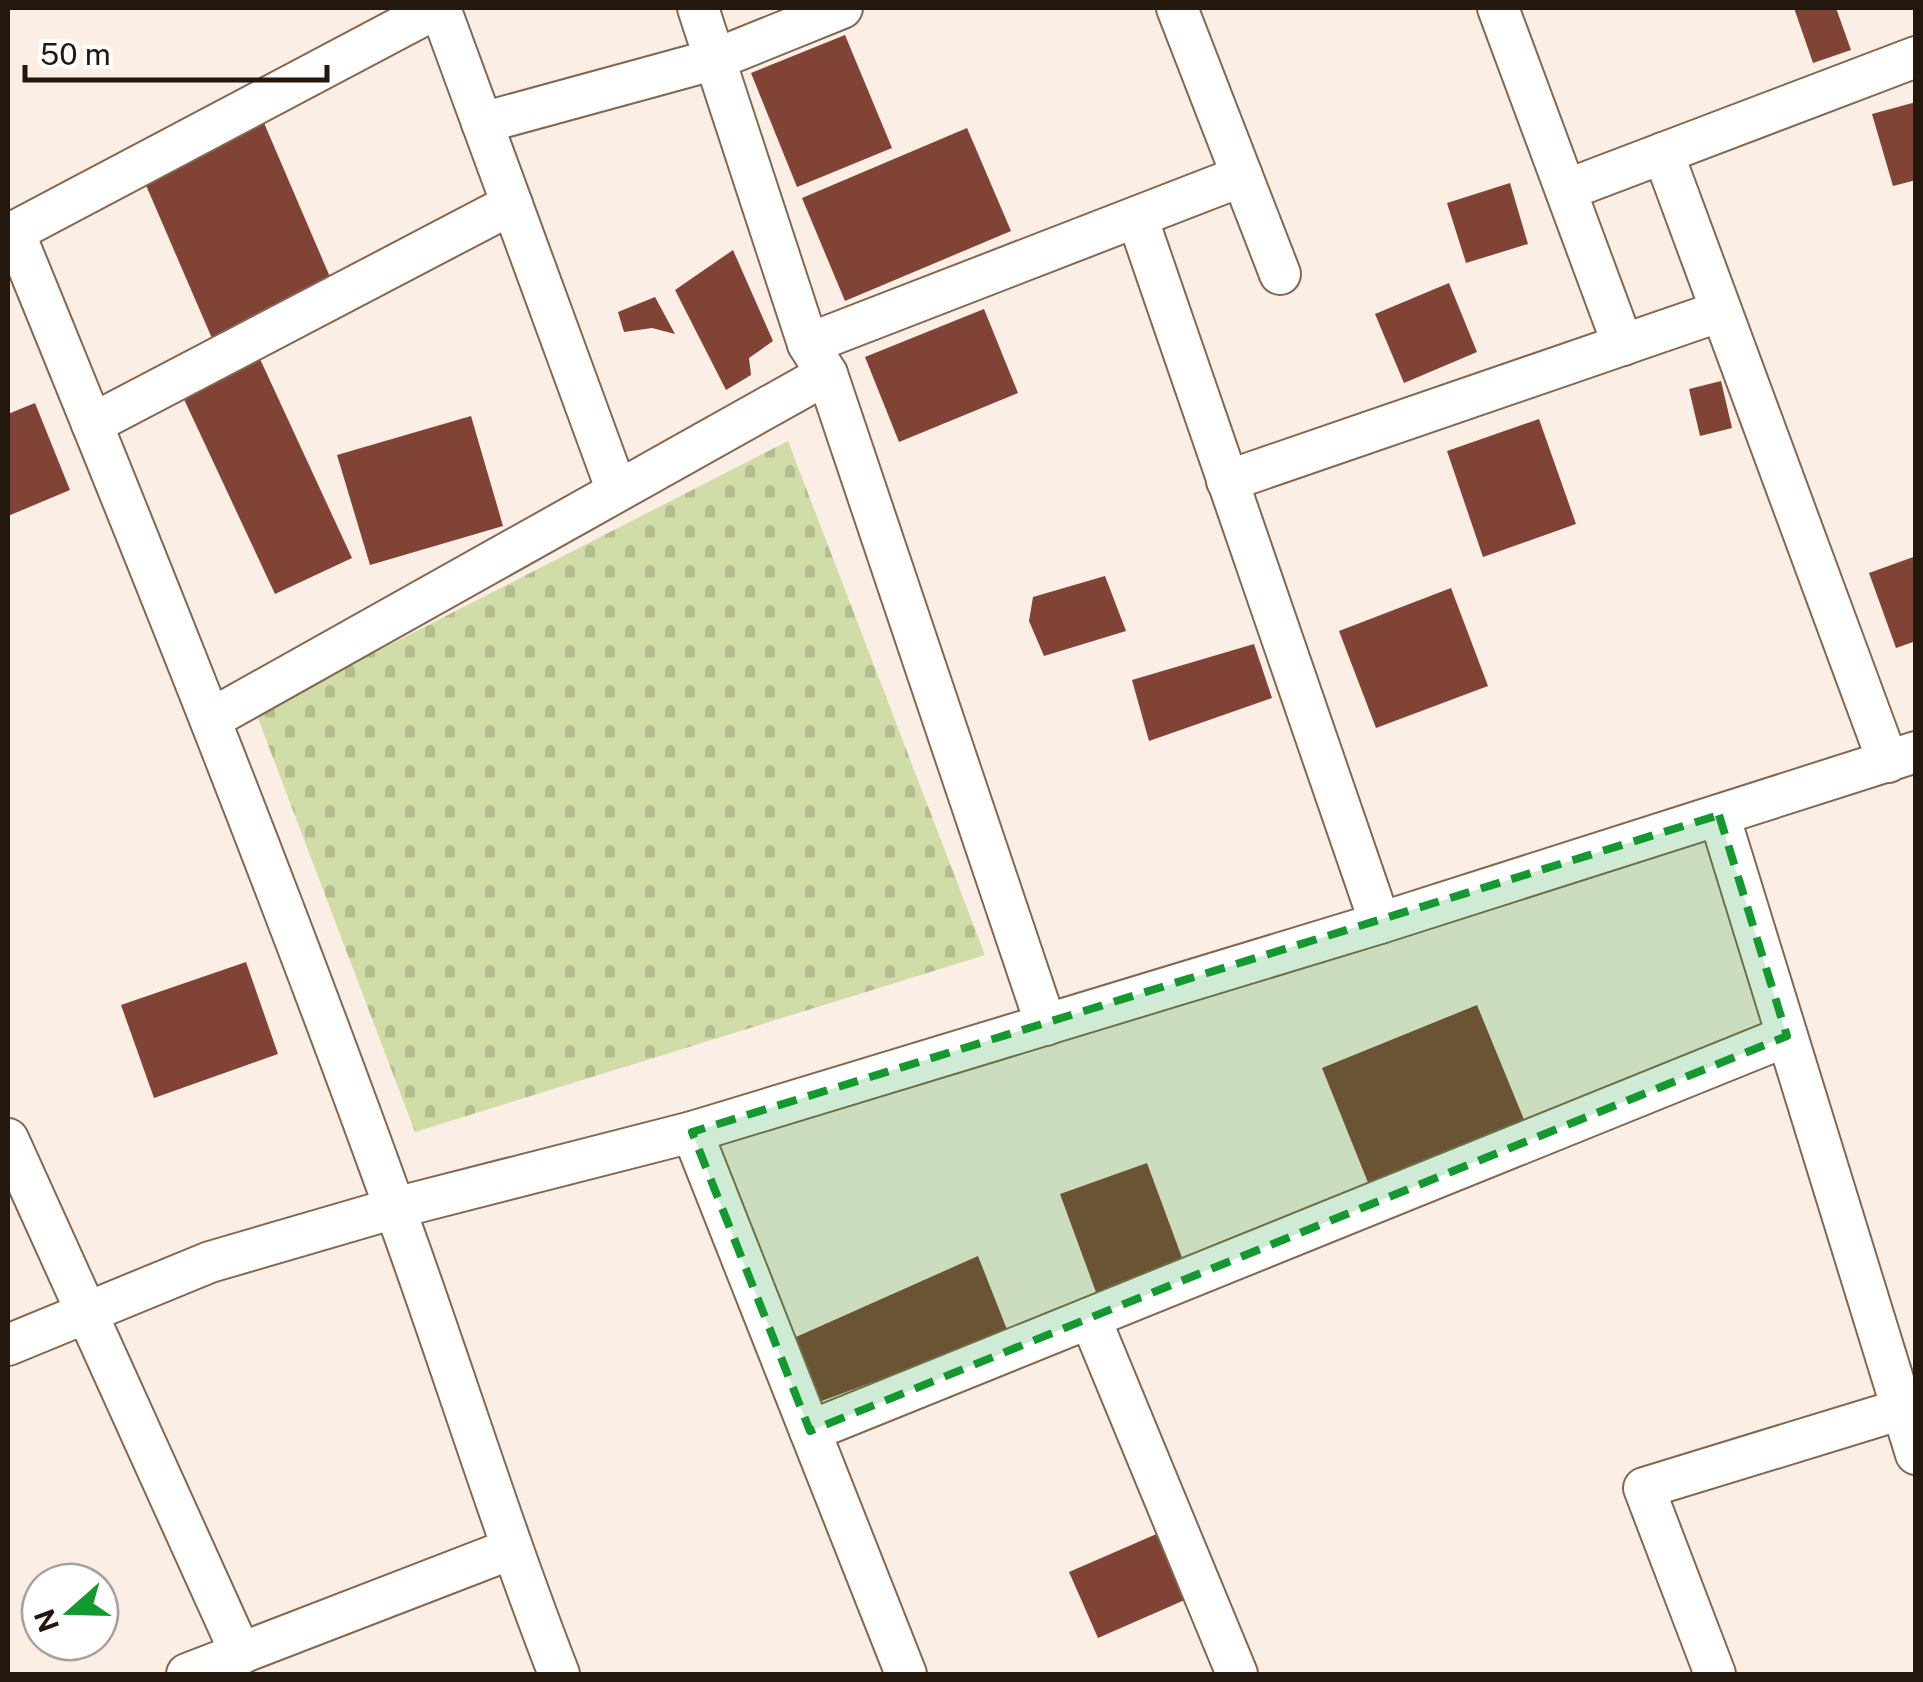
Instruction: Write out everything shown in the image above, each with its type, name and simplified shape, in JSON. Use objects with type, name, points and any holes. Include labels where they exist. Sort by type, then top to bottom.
[{"type":"street","points":[[558,1674],[510,1549],[395,1208],[210,719],[11,234],[438,8],[617,491]]},
{"type":"street","points":[[698,8],[1046,1025]]},
{"type":"street","points":[[482,123],[716,59],[842,8]]},
{"type":"street","points":[[1177,8],[1280,274]]},
{"type":"street","points":[[1498,8],[1624,345]]},
{"type":"street","points":[[1566,190],[1916,57]]},
{"type":"street","points":[[8,1345],[210,1262],[395,1208],[692,1132],[1380,923],[1902,757],[1721,311],[1663,153]]},
{"type":"street","points":[[210,719],[617,491],[818,359],[1137,217],[1242,176]]},
{"type":"street","points":[[92,424],[512,204]]},
{"type":"street","points":[[1137,217],[1380,923]]},
{"type":"street","points":[[1227,481],[1721,311]]},
{"type":"street","points":[[1719,815],[1916,1454]]},
{"type":"street","points":[[810,1431],[1787,1036]]},
{"type":"street","points":[[692,1132],[906,1674]]},
{"type":"street","points":[[8,1141],[240,1654]]},
{"type":"street","points":[[1090,1318],[1237,1674]]},
{"type":"street","points":[[1715,1674],[1644,1488],[1902,1409]]},
{"type":"street","points":[[186,1674],[510,1549]]},
{"type":"highlighted area","points":[[1719,815],[1787,1036],[810,1431],[692,1132]]},
{"type":"green space","points":[[788,441],[985,955],[415,1132],[256,713]]},
{"type":"building","points":[[1794,8],[1836,8],[1851,50],[1813,63]]},
{"type":"building","points":[[845,35],[892,148],[797,187],[751,73]]},
{"type":"building","points":[[1916,102],[1916,180],[1893,186],[1872,114]]},
{"type":"building","points":[[264,123],[336,291],[214,343],[142,176]]},
{"type":"building","points":[[967,128],[1011,231],[845,301],[802,198]]},
{"type":"building","points":[[1510,183],[1528,244],[1466,263],[1447,203]]},
{"type":"building","points":[[733,250],[773,341],[749,358],[751,375],[726,390],[675,290]]},
{"type":"building","points":[[1449,283],[1477,352],[1404,383],[1375,314]]},
{"type":"building","points":[[655,297],[675,334],[652,328],[624,332],[618,312]]},
{"type":"building","points":[[984,309],[1018,393],[899,442],[865,357]]},
{"type":"building","points":[[260,359],[352,558],[275,594],[182,395]]},
{"type":"building","points":[[1721,381],[1732,428],[1700,436],[1689,389]]},
{"type":"building","points":[[35,403],[70,490],[8,516],[8,414]]},
{"type":"building","points":[[471,416],[503,526],[370,565],[337,455]]},
{"type":"building","points":[[1539,419],[1576,524],[1483,557],[1447,451]]},
{"type":"building","points":[[1916,556],[1916,641],[1896,648],[1869,573]]},
{"type":"building","points":[[1105,576],[1126,631],[1044,656],[1029,621],[1033,597]]},
{"type":"building","points":[[1451,588],[1488,686],[1376,728],[1339,631]]},
{"type":"building","points":[[1254,644],[1272,698],[1149,741],[1132,680]]},
{"type":"building","points":[[246,962],[278,1054],[154,1098],[121,1005]]},
{"type":"building","points":[[1477,1005],[1525,1122],[1369,1185],[1322,1068]]},
{"type":"building","points":[[1147,1163],[1184,1263],[1097,1295],[1060,1194]]},
{"type":"building","points":[[978,1256],[1008,1332],[819,1402],[796,1337]]},
{"type":"building","points":[[1168,1529],[1196,1595],[1098,1638],[1069,1572]]}]
